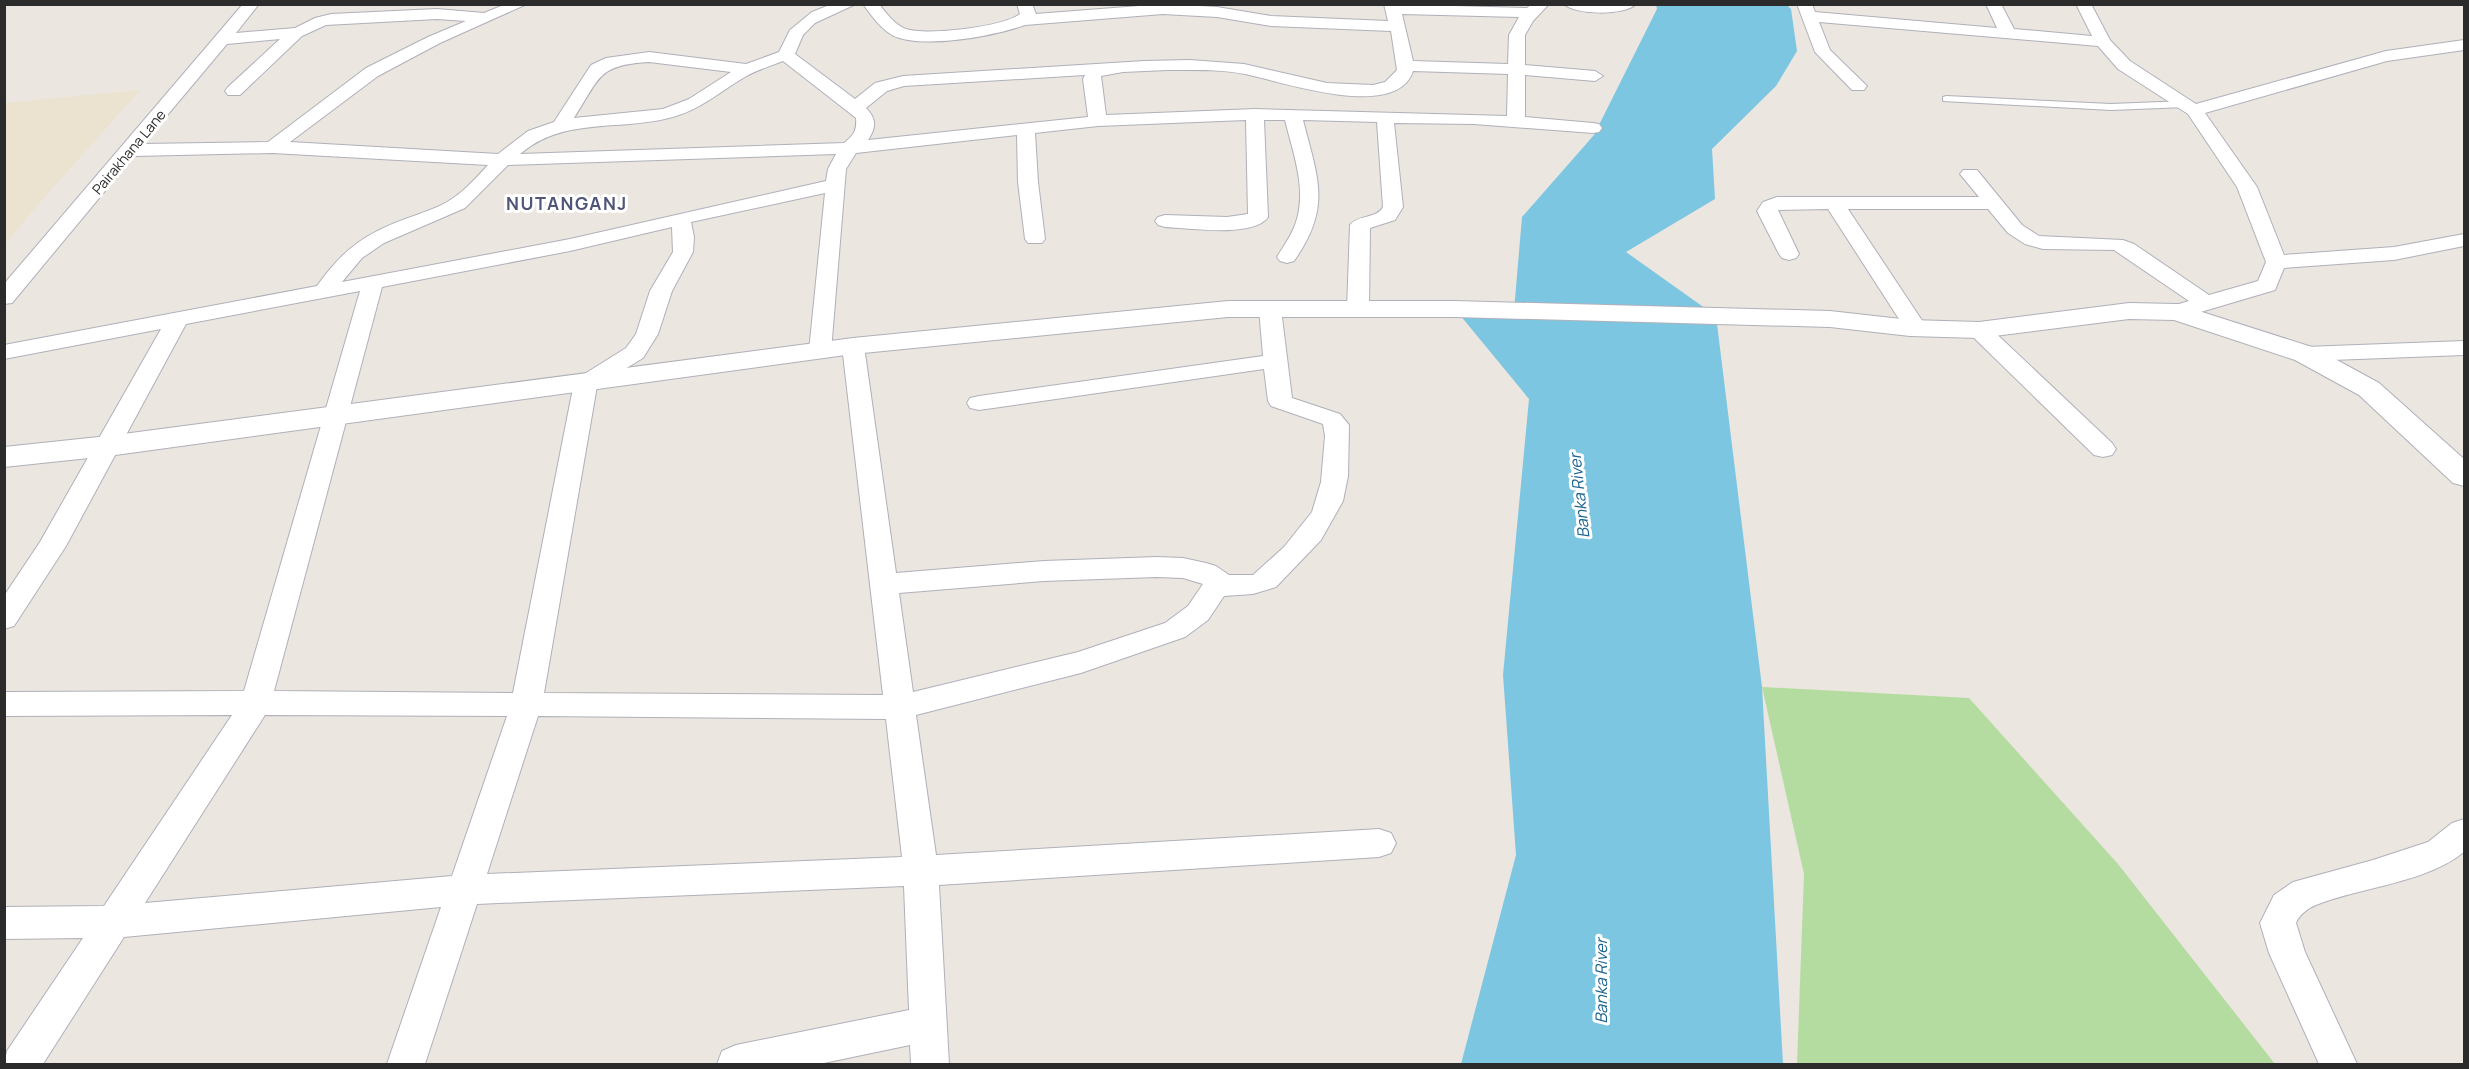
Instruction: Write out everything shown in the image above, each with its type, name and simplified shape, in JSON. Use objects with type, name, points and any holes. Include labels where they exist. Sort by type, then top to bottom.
[{"type":"street","name":"Pairakhana Lane","points":[[4,298],[132,150],[252,4]]},
{"type":"street","points":[[347,18],[366,4]]},
{"type":"street","points":[[272,147],[372,72],[434,40],[520,4]]},
{"type":"street","points":[[786,55],[806,11],[849,4]]},
{"type":"street","points":[[870,4],[893,30],[903,35],[918,36],[999,29],[1025,12],[1174,9],[1217,12],[1271,21],[1394,13],[1538,9]]},
{"type":"street","points":[[1571,4],[1611,8],[1623,8],[1629,4]]},
{"type":"street","points":[[1850,4],[1859,20]]},
{"type":"street","points":[[1917,4],[1926,26]]},
{"type":"street","points":[[1993,4],[2008,34]]},
{"type":"street","points":[[2083,4],[2103,42],[2124,65],[2190,107],[2247,187],[2276,262],[2266,285],[2177,312]]},
{"type":"street","points":[[1516,122],[1518,35],[1522,23],[1538,9]]},
{"type":"street","points":[[1806,10],[1859,20],[2103,42]]},
{"type":"street","points":[[1806,10],[1823,52],[1858,86]]},
{"type":"street","points":[[855,108],[881,87],[903,81],[1101,69],[1206,66],[1234,68],[1321,88],[1347,91],[1374,89],[1396,83],[1405,74],[1394,13]]},
{"type":"street","points":[[224,39],[297,33],[307,30],[318,21],[347,18],[437,14],[489,18]]},
{"type":"street","points":[[234,91],[297,33]]},
{"type":"street","points":[[2190,107],[2386,56],[2464,45]]},
{"type":"street","points":[[325,291],[341,265],[359,248],[401,227],[456,206],[471,194],[501,160],[530,137],[560,126],[671,113],[696,102],[747,69],[786,55]]},
{"type":"street","points":[[786,55],[865,117],[866,129],[860,139],[849,148],[837,169],[820,351]]},
{"type":"street","points":[[560,126],[597,69],[614,61],[649,58],[747,69]]},
{"type":"street","points":[[1405,66],[1517,69],[1595,76]]},
{"type":"street","points":[[1098,121],[1090,79],[1101,69]]},
{"type":"street","points":[[132,150],[272,147],[501,160],[849,148],[1098,121],[1255,114],[1516,122],[1593,128]]},
{"type":"street","points":[[1165,221],[1237,222],[1258,217],[1255,114]]},
{"type":"street","points":[[1287,257],[1305,224],[1309,209],[1309,188],[1293,115]]},
{"type":"street","points":[[1358,309],[1360,225],[1370,220],[1388,218],[1392,214],[1393,207],[1385,117]]},
{"type":"street","points":[[1026,128],[1028,182],[1035,239]]},
{"type":"street","points":[[1970,174],[2016,229],[2032,240],[2043,243],[2116,244],[2127,248],[2206,303]]},
{"type":"street","points":[[4,352],[570,245],[836,185]]},
{"type":"street","points":[[1789,254],[1767,211],[1770,206],[1788,202],[1994,203]]},
{"type":"street","points":[[1835,204],[1916,328]]},
{"type":"street","points":[[586,383],[635,353],[647,334],[661,291],[683,252],[684,237],[680,219]]},
{"type":"street","points":[[2276,262],[2390,254],[2464,240]]},
{"type":"street","points":[[21,1065],[256,703],[373,282]]},
{"type":"street","points":[[4,457],[108,446],[853,346],[1228,309],[1455,309],[1830,319],[1916,328],[1979,330],[2128,311],[2177,312],[2305,354],[2369,389],[2464,476]]},
{"type":"street","points":[[4,704],[256,703],[901,707],[1081,662],[1190,623],[1199,614],[1214,589],[1222,585],[1231,583],[1249,586],[1266,580],[1311,532],[1330,502],[1335,481],[1337,431],[1335,423],[1328,417],[1290,408],[1280,401],[1270,309]]},
{"type":"street","points":[[4,619],[52,546],[80,491],[108,446],[178,318]]},
{"type":"street","points":[[1979,330],[2103,449]]},
{"type":"street","points":[[853,346],[921,871],[930,1065]]},
{"type":"street","points":[[2305,354],[2464,348]]},
{"type":"street","points":[[979,403],[1275,361]]},
{"type":"street","points":[[406,1065],[526,705],[586,383]]},
{"type":"street","points":[[884,584],[1044,571],[1157,567],[1183,568],[1206,573],[1222,585]]},
{"type":"street","points":[[2338,1065],[2287,954],[2278,923],[2286,906],[2306,893],[2373,875],[2440,852],[2464,832]]},
{"type":"street","points":[[4,923],[112,922],[464,890],[921,871],[1379,843]]},
{"type":"street","points":[[736,1065],[929,1023]]},
{"type":"lane","points":[[1946,99],[2111,107],[2190,107]]},
{"type":"shaded area","points":[[140,90],[41,201],[5,244],[5,103]]},
{"type":"green space","points":[[1762,687],[1969,698],[2118,864],[2275,1064],[1797,1064],[1804,874]]},
{"type":"water","name":"Banka River","points":[[1786,4],[1791,9],[1797,51],[1776,86],[1712,149],[1715,199],[1626,252],[1716,316],[1762,687],[1783,1064],[1461,1064],[1516,855],[1503,675],[1529,399],[1455,309],[1514,311],[1522,217],[1594,135],[1657,9],[1656,5]]},
{"type":"district","name":"NUTANGANJ","points":[[567,204]]}]
